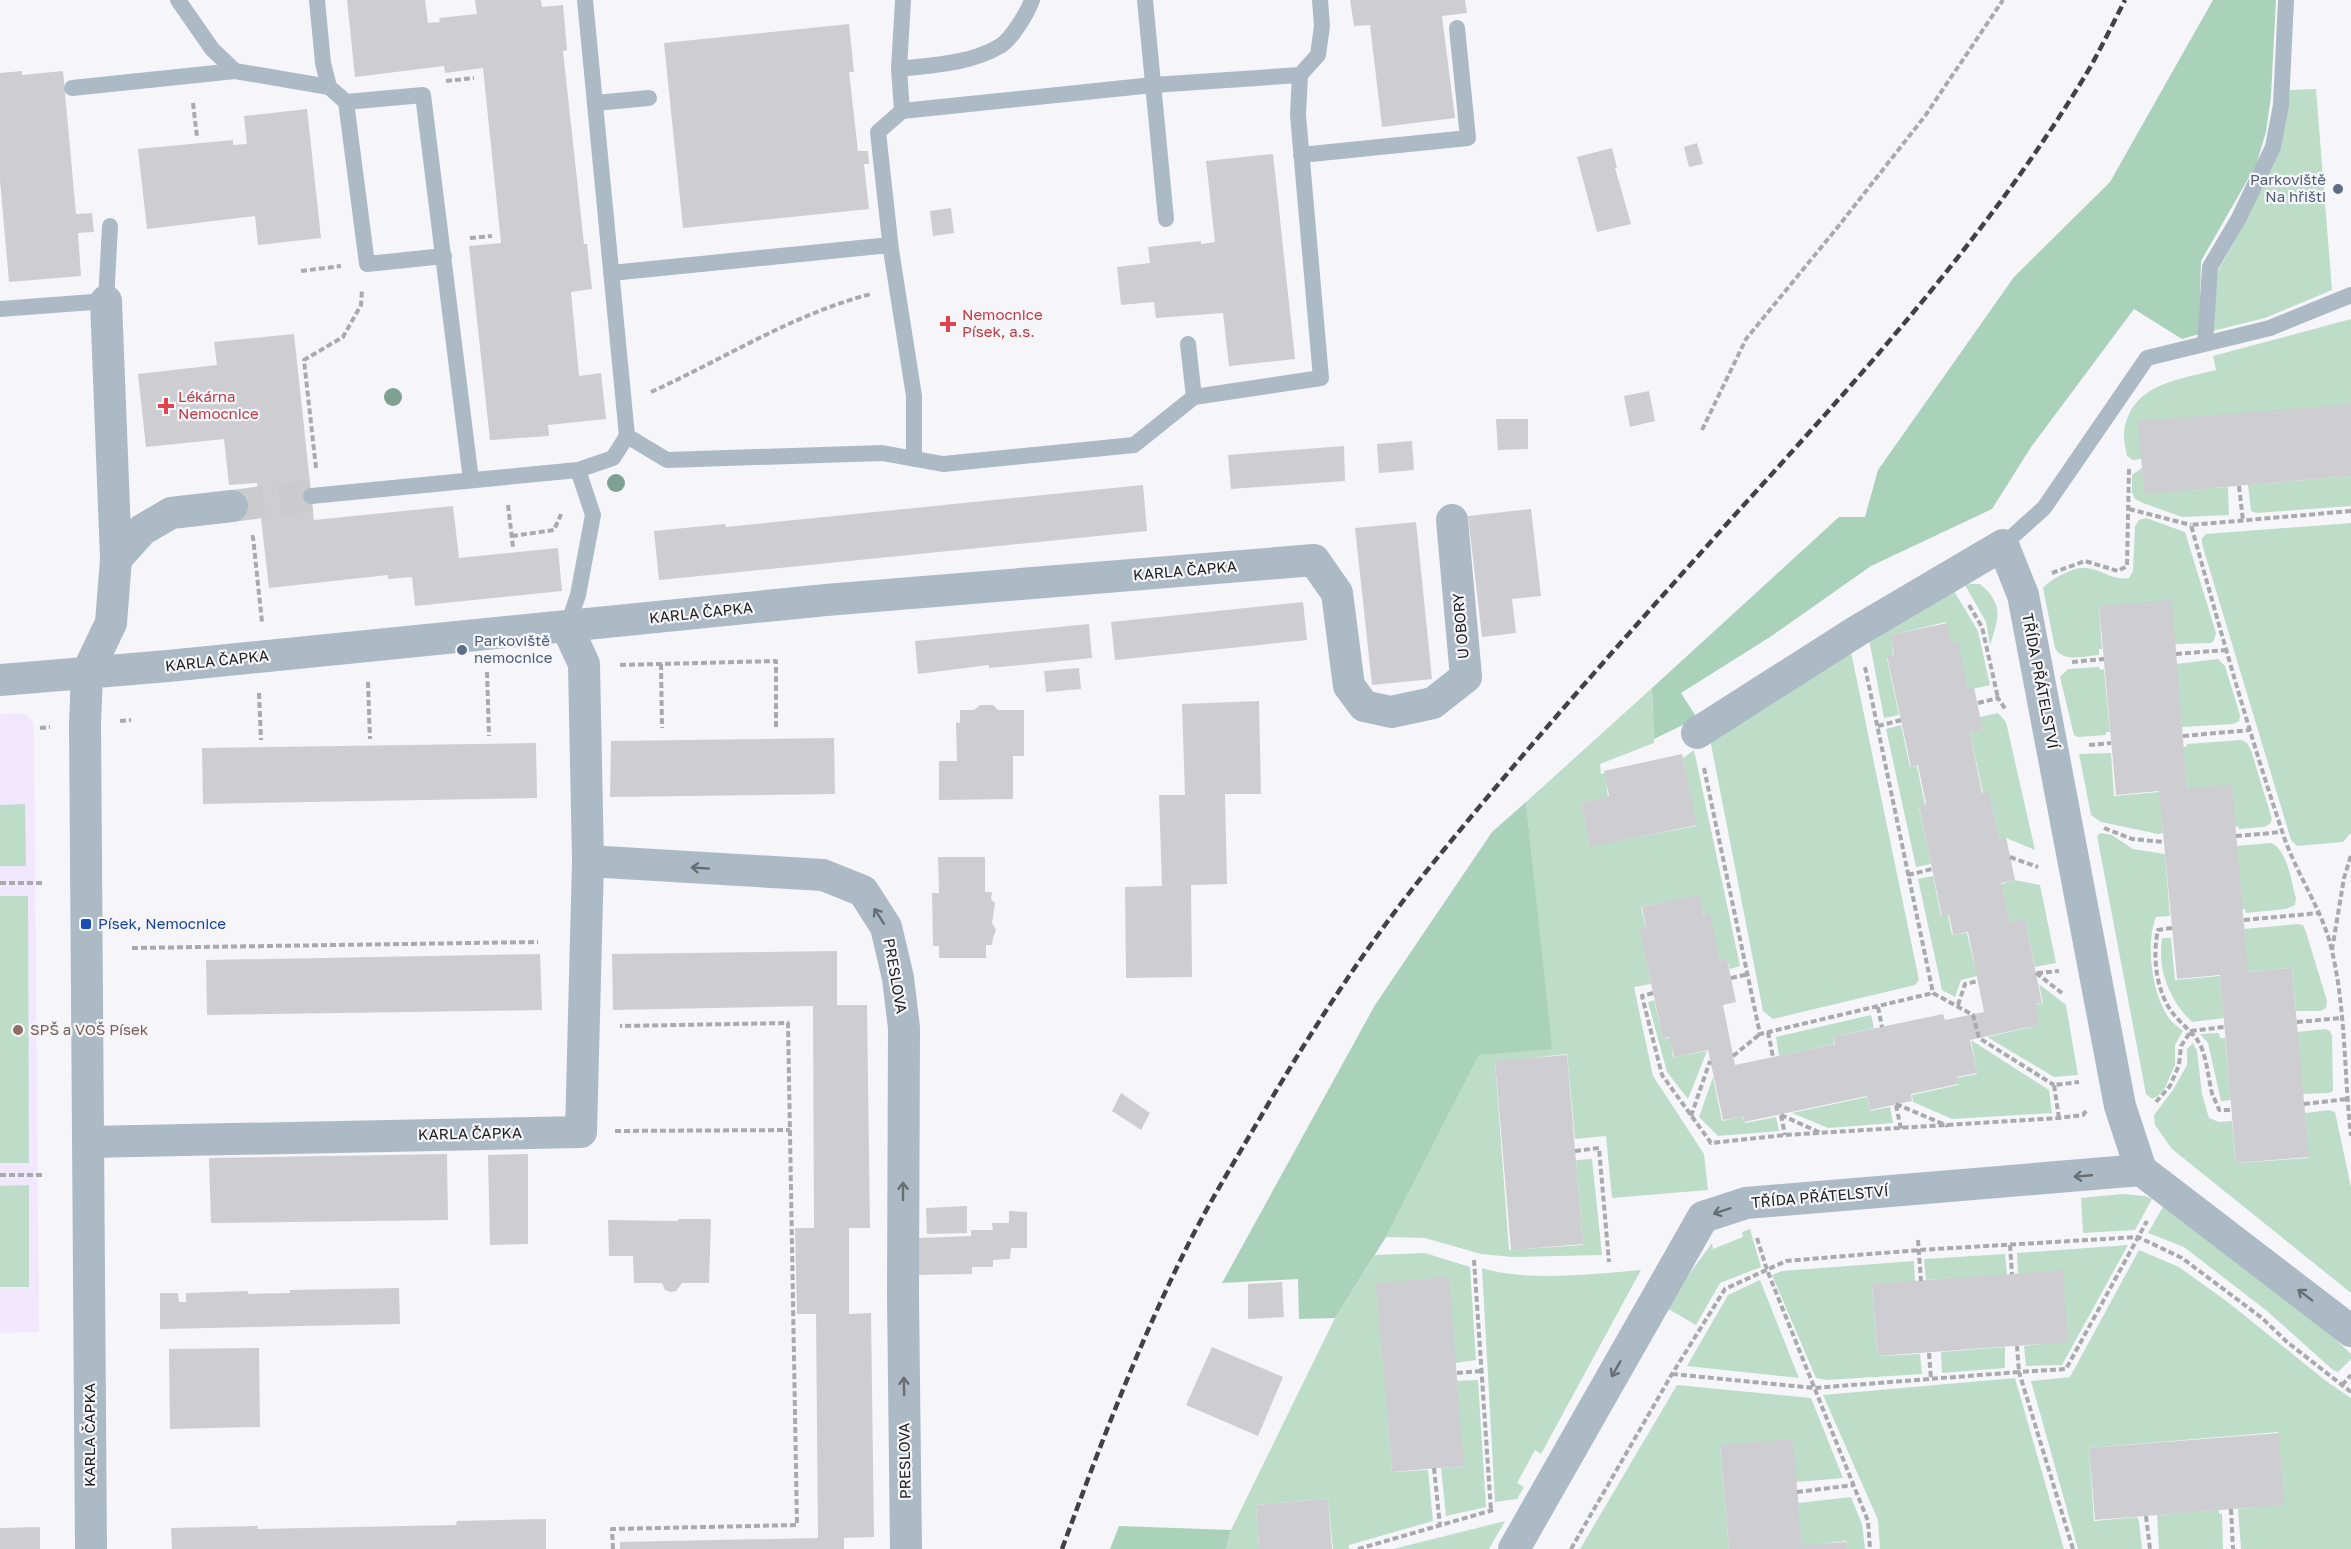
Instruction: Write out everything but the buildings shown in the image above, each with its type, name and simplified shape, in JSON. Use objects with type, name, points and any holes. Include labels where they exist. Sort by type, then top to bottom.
[{"type":"street","name":"KARLA ČAPKA","points":[[91,1549],[85,724],[87,673],[111,623],[116,559],[105,301]]},
{"type":"street","points":[[116,559],[142,530],[171,513],[232,506]]},
{"type":"street","name":"U OBORY","points":[[1314,560],[1337,592],[1349,686],[1364,706],[1391,712],[1433,704],[1466,677],[1452,520]]},
{"type":"street","points":[[1697,733],[1857,631],[2003,545]]},
{"type":"street","name":"TŘÍDA PŘÁTELSTVÍ","points":[[1514,1549],[1703,1217],[1746,1203],[2141,1170],[2120,1106],[2023,595],[2003,545]]},
{"type":"street","name":"KARLA ČAPKA","points":[[87,673],[826,600],[1314,560]]},
{"type":"street","points":[[567,627],[584,664],[588,861],[581,1132]]},
{"type":"street","points":[[0,680],[87,673]]},
{"type":"street","name":"PRESLOVA","points":[[588,861],[823,874],[863,891],[886,927],[898,978],[904,1028],[903,1307],[906,1549]]},
{"type":"street","name":"KARLA ČAPKA","points":[[88,1142],[581,1132]]},
{"type":"street","points":[[2141,1170],[2351,1331]]},
{"type":"lane","points":[[178,0],[212,49],[235,71]]},
{"type":"lane","points":[[317,0],[323,63],[329,87]]},
{"type":"lane","points":[[311,496],[578,470],[613,458],[627,436],[585,0]]},
{"type":"lane","points":[[902,111],[899,69],[903,0]]},
{"type":"lane","points":[[899,69],[967,60],[1003,45],[1029,10],[1032,0]]},
{"type":"lane","points":[[1144,0],[1166,219]]},
{"type":"lane","points":[[627,436],[667,460],[882,453],[943,464],[1134,445],[1194,397],[1321,378],[1298,115],[1300,75],[1318,55],[1322,26],[1320,0]]},
{"type":"lane","points":[[2205,344],[2210,267],[2239,218],[2272,147],[2281,105],[2286,0]]},
{"type":"lane","points":[[1301,155],[1468,138],[1456,28]]},
{"type":"lane","points":[[72,88],[235,71],[329,87],[346,102],[367,264],[444,256]]},
{"type":"lane","points":[[914,459],[914,396],[890,245],[878,132],[902,111],[1153,85],[1300,75]]},
{"type":"lane","points":[[346,102],[423,95],[471,480]]},
{"type":"lane","points":[[595,103],[649,98]]},
{"type":"lane","points":[[0,309],[105,301],[110,226]]},
{"type":"lane","points":[[611,273],[890,245]]},
{"type":"lane","points":[[2003,545],[2044,508],[2147,358],[2270,328],[2351,295]]},
{"type":"lane","points":[[1188,344],[1194,397]]},
{"type":"lane","points":[[567,627],[578,595],[593,515],[578,470]]},
{"type":"path","points":[[1702,430],[1746,339],[1925,116],[2003,0]]},
{"type":"path","points":[[301,270],[367,264],[361,305],[343,337],[304,360],[316,478]]},
{"type":"path","points":[[624,408],[645,395],[700,370],[794,321],[849,299],[897,287]]},
{"type":"path","points":[[2045,575],[2085,561],[2118,571],[2127,566],[2129,467]]},
{"type":"path","points":[[2240,486],[2242,521]]},
{"type":"path","points":[[508,500],[513,547]]},
{"type":"path","points":[[2129,509],[2191,525],[2351,511]]},
{"type":"path","points":[[512,536],[554,530],[562,511]]},
{"type":"path","points":[[2191,525],[2226,650],[2282,832],[2319,913],[2332,951],[2341,1018],[2351,1136]]},
{"type":"path","points":[[245,537],[253,537],[262,626]]},
{"type":"path","points":[[1952,576],[1982,627],[1998,698],[2011,716]]},
{"type":"path","points":[[1857,631],[1933,993]]},
{"type":"path","points":[[2176,654],[2226,650]]},
{"type":"path","points":[[2063,663],[2104,659]]},
{"type":"path","points":[[616,665],[776,661],[776,729]]},
{"type":"path","points":[[661,664],[662,728]]},
{"type":"path","points":[[487,672],[489,736]]},
{"type":"path","points":[[368,682],[370,739]]},
{"type":"path","points":[[259,691],[261,741]]},
{"type":"path","points":[[1977,703],[1998,698]]},
{"type":"path","points":[[1878,726],[1901,720]]},
{"type":"path","points":[[2183,736],[2250,730]]},
{"type":"path","points":[[1697,733],[1760,1034]]},
{"type":"path","points":[[2094,825],[2132,839],[2164,842]]},
{"type":"path","points":[[2236,836],[2282,832]]},
{"type":"path","points":[[2332,951],[2344,878],[2351,855]]},
{"type":"path","points":[[2010,857],[2045,869]]},
{"type":"path","points":[[1908,875],[1932,869]]},
{"type":"path","points":[[0,883],[42,883]]},
{"type":"path","points":[[2244,920],[2319,913]]},
{"type":"path","points":[[2172,928],[2158,930],[2155,946],[2157,972],[2163,996],[2175,1017],[2191,1031],[2201,1046],[2210,1072],[2211,1090],[2219,1110],[2232,1110]]},
{"type":"path","points":[[132,948],[538,942]]},
{"type":"path","points":[[2063,970],[2036,974],[2070,999]]},
{"type":"path","points":[[1731,978],[1749,974]]},
{"type":"path","points":[[1958,1005],[1965,984],[1978,981]]},
{"type":"path","points":[[1653,993],[1642,996],[1662,1075],[1711,1143],[2060,1118],[2083,1114],[2090,1107]]},
{"type":"path","points":[[1733,1056],[1760,1034],[1933,993],[1973,1015],[1979,1038],[2054,1085],[2085,1081]]},
{"type":"path","points":[[1878,1007],[1882,1027]]},
{"type":"path","points":[[2297,1022],[2341,1018]]},
{"type":"path","points":[[584,1027],[788,1023],[797,1525],[612,1528],[613,1549]]},
{"type":"path","points":[[2158,1102],[2179,1065],[2181,1046],[2191,1031],[2224,1027]]},
{"type":"path","points":[[1768,1032],[1773,1057]]},
{"type":"path","points":[[1691,1117],[1710,1061]]},
{"type":"path","points":[[2054,1085],[2060,1118]]},
{"type":"path","points":[[2304,1104],[2347,1099]]},
{"type":"path","points":[[1901,1129],[1896,1104],[1949,1126]]},
{"type":"path","points":[[1785,1136],[1781,1115],[1823,1134]]},
{"type":"path","points":[[581,1132],[790,1130]]},
{"type":"path","points":[[1575,1150],[1599,1148],[1609,1262]]},
{"type":"path","points":[[0,1175],[45,1175]]},
{"type":"path","points":[[1746,1203],[1767,1270],[1868,1521],[1870,1549]]},
{"type":"path","points":[[1672,1374],[1814,1388],[2066,1370],[2139,1237]]},
{"type":"path","points":[[1571,1549],[1672,1374],[1725,1289],[1786,1262],[1919,1250],[2139,1237],[2182,1258],[2199,1270],[2262,1318],[2351,1392]]},
{"type":"path","points":[[1918,1240],[1921,1281]]},
{"type":"path","points":[[2010,1245],[2012,1274]]},
{"type":"path","points":[[1474,1260],[1491,1511]]},
{"type":"path","points":[[2017,1346],[2019,1372],[2073,1549]]},
{"type":"path","points":[[1929,1353],[1931,1379]]},
{"type":"path","points":[[1457,1373],[1482,1371]]},
{"type":"path","points":[[2342,1385],[2351,1375]]},
{"type":"path","points":[[1434,1468],[1440,1526]]},
{"type":"path","points":[[1797,1492],[1854,1485]]},
{"type":"path","points":[[1358,1549],[1544,1496]]},
{"type":"path","points":[[2231,1509],[2233,1549]]},
{"type":"path","points":[[2146,1516],[2150,1549]]},
{"type":"shaded area","name":"SPŠ a VOŠ Písek","points":[[23,713],[33,721],[34,728],[39,1332],[0,1333],[0,714]]},
{"type":"green space","points":[[2213,0],[2276,0],[2271,96],[2266,132],[2256,165],[2201,261],[2199,334],[2182,339],[2134,309],[2031,447],[1992,509],[1871,566],[1770,637],[1681,693],[1697,718],[1654,739],[1652,688],[1839,517],[1865,517],[1878,470],[2014,277],[2110,182]]},
{"type":"green space","points":[[2316,89],[2332,290],[2265,318],[2209,332],[2211,283],[2251,212],[2285,125],[2290,90]]},
{"type":"green space","points":[[2351,319],[2351,404],[2141,459],[2133,460],[2127,456],[2124,436],[2128,417],[2135,404],[2145,394],[2171,381],[2216,370],[2213,356]]},
{"type":"green space","points":[[2142,468],[2144,493],[2228,487],[2229,515],[2182,517],[2135,499],[2132,492],[2132,475]]},
{"type":"green space","points":[[2351,476],[2351,506],[2256,513],[2251,511],[2248,485]]},
{"type":"green space","points":[[2146,518],[2185,532],[2216,633],[2214,640],[2211,643],[2175,644],[2099,607],[2102,649],[2099,649],[2099,655],[2075,658],[2063,656],[2055,648],[2043,588],[2063,574],[2081,568],[2092,569],[2117,578],[2129,578],[2133,571],[2135,526],[2139,520]]},
{"type":"green space","points":[[2351,523],[2351,833],[2343,842],[2297,846],[2291,840],[2202,538],[2206,534]]},
{"type":"green space","points":[[1980,584],[1988,591],[1996,605],[1996,627],[1990,645],[1986,622],[1965,585]]},
{"type":"green space","points":[[1954,591],[1978,631],[1990,685],[1968,690],[1957,642],[1951,644],[1946,622],[1891,635],[1893,655],[1887,658],[1899,715],[1884,718],[1868,634]]},
{"type":"green space","points":[[1850,647],[1919,980],[1915,985],[1773,1019],[1763,1011],[1710,739]]},
{"type":"green space","points":[[2218,659],[2225,666],[2240,715],[2239,721],[2233,724],[2182,727],[2176,664]]},
{"type":"green space","points":[[2099,667],[2100,670],[2104,669],[2110,732],[2106,732],[2106,735],[2078,737],[2074,735],[2060,677],[2068,669]]},
{"type":"green space","points":[[1652,688],[1654,743],[1600,764],[1601,774],[1605,773],[1608,797],[1581,803],[1590,846],[1696,826],[1683,758],[1694,750],[1740,966],[1730,969],[1727,960],[1720,961],[1698,896],[1641,907],[1646,928],[1640,930],[1651,984],[1634,987],[1653,1076],[1704,1154],[1708,1190],[1612,1198],[1606,1136],[1575,1139],[1567,1054],[1495,1062],[1509,1250],[1583,1245],[1576,1160],[1592,1159],[1602,1255],[1512,1257],[1481,1254],[1425,1238],[1386,1237],[1479,1055],[1551,1048],[1526,802]]},
{"type":"green space","points":[[1998,713],[2006,722],[2035,850],[2006,838],[1999,839],[1989,792],[1983,793],[1970,733],[1983,731],[1980,717]]},
{"type":"green space","points":[[1901,725],[1910,767],[1917,766],[1925,805],[1919,807],[1931,864],[1916,867],[1886,729]]},
{"type":"green space","points":[[2242,740],[2251,750],[2272,819],[2270,824],[2264,827],[2239,829],[2187,789],[2183,747],[2187,744]]},
{"type":"green space","points":[[2111,753],[2114,796],[2160,792],[2163,833],[2158,834],[2101,822],[2091,815],[2079,754]]},
{"type":"green space","points":[[1526,802],[1552,1049],[1479,1055],[1386,1237],[1335,1318],[1299,1319],[1298,1279],[1222,1283],[1375,1005],[1492,832]]},
{"type":"green space","points":[[25,804],[26,866],[0,866],[0,805]]},
{"type":"green space","points":[[2100,833],[2112,835],[2133,849],[2165,854],[2170,916],[2156,917],[2151,942],[2152,971],[2165,1012],[2183,1031],[2175,1045],[2175,1065],[2165,1088],[2152,1099],[2146,1094],[2097,836]]},
{"type":"green space","points":[[2271,843],[2277,847],[2285,859],[2296,898],[2295,905],[2286,909],[2246,913],[2245,909],[2241,909],[2236,846]]},
{"type":"green space","points":[[1933,876],[1941,916],[1948,915],[1952,935],[1967,933],[1977,976],[1961,980],[1955,997],[1942,990],[1918,879]]},
{"type":"green space","points":[[2014,880],[2040,885],[2056,963],[2035,967],[2025,920],[2010,923],[2001,884]]},
{"type":"green space","points":[[0,896],[28,896],[29,1163],[0,1163]]},
{"type":"green space","points":[[2303,925],[2306,932],[2327,1001],[2326,1008],[2320,1011],[2296,1011],[2292,968],[2247,972],[2243,929]]},
{"type":"green space","points":[[2162,938],[2171,938],[2175,980],[2220,976],[2224,1018],[2192,1022],[2177,1005],[2163,973]]},
{"type":"green space","points":[[2039,984],[2066,1005],[2078,1075],[2054,1077],[1987,1037],[2039,1025],[2035,1005],[2043,1003]]},
{"type":"green space","points":[[1654,1000],[1663,1039],[1670,1038],[1673,1057],[1707,1051],[1688,1099],[1667,1072],[1648,1002]]},
{"type":"green space","points":[[1871,1015],[1874,1028],[1833,1037],[1834,1044],[1779,1056],[1776,1037]]},
{"type":"green space","points":[[2325,1029],[2330,1031],[2332,1036],[2333,1091],[2303,1094],[2297,1032]]},
{"type":"green space","points":[[2219,1033],[2220,1038],[2225,1038],[2231,1100],[2221,1101],[2208,1043],[2200,1034]]},
{"type":"green space","points":[[1971,1040],[2049,1090],[2052,1113],[1952,1119],[1913,1102],[1912,1095],[1958,1085],[1957,1078],[1977,1074]]},
{"type":"green space","points":[[2193,1043],[2197,1051],[2202,1094],[2209,1118],[2219,1122],[2232,1121],[2236,1163],[2308,1158],[2305,1113],[2329,1110],[2335,1112],[2351,1187],[2351,1293],[2172,1149],[2155,1125],[2154,1115],[2173,1090],[2187,1065],[2187,1049]]},
{"type":"green space","points":[[1713,1077],[1722,1121],[1742,1116],[1745,1123],[1776,1117],[1779,1131],[1718,1136],[1699,1117]]},
{"type":"green space","points":[[1867,1097],[1870,1111],[1890,1107],[1893,1123],[1828,1128],[1792,1113]]},
{"type":"green space","points":[[29,1185],[29,1287],[0,1287],[0,1186]]},
{"type":"green space","points":[[2122,1194],[2145,1196],[2152,1199],[2135,1230],[2083,1233],[2081,1198]]},
{"type":"green space","points":[[2164,1205],[2329,1333],[2351,1354],[2351,1359],[2338,1372],[2333,1370],[2267,1311],[2184,1247],[2148,1233]]},
{"type":"green space","points":[[1750,1229],[1761,1267],[1720,1283],[1696,1325],[1665,1307],[1712,1243],[1713,1249],[1743,1237],[1742,1232]]},
{"type":"green space","points":[[2128,1245],[2062,1365],[2026,1366],[2024,1346],[2068,1341],[2018,1274],[2017,1253]]},
{"type":"green space","points":[[2139,1250],[2179,1267],[2351,1398],[2351,1549],[2241,1549],[2238,1509],[2283,1504],[2278,1432],[2089,1448],[2094,1521],[2137,1517],[2142,1549],[2078,1549],[2031,1381],[2070,1377]]},
{"type":"green space","points":[[1425,1253],[1470,1267],[1476,1360],[1455,1363],[1377,1284],[1392,1472],[1428,1470],[1433,1521],[1349,1545],[1349,1549],[1333,1549],[1328,1499],[1256,1505],[1259,1549],[1226,1549],[1231,1530],[1335,1318],[1375,1255]]},
{"type":"green space","points":[[2005,1254],[2007,1275],[1926,1280],[1924,1259]]},
{"type":"green space","points":[[1914,1261],[1915,1282],[1872,1285],[1878,1356],[1920,1354],[1922,1374],[1827,1380],[1816,1378],[1772,1275],[1782,1271]]},
{"type":"green space","points":[[1482,1268],[1540,1276],[1641,1270],[1541,1454],[1535,1450],[1517,1483],[1524,1487],[1517,1499],[1495,1502]]},
{"type":"green space","points":[[1760,1280],[1799,1378],[1687,1366],[1728,1295]]},
{"type":"green space","points":[[2005,1347],[2005,1368],[1942,1373],[1941,1352]]},
{"type":"green space","points":[[2015,1378],[2064,1549],[1880,1549],[1878,1520],[1823,1395]]},
{"type":"green space","points":[[1478,1380],[1486,1507],[1446,1516],[1441,1468],[1463,1466],[1457,1381]]},
{"type":"green space","points":[[1677,1385],[1811,1398],[1843,1478],[1796,1482],[1720,1446],[1729,1549],[1580,1549]]},
{"type":"green space","points":[[1851,1497],[1862,1524],[1865,1549],[1847,1549],[1846,1541],[1802,1546],[1798,1503]]},
{"type":"green space","points":[[2219,1510],[2219,1514],[2222,1513],[2223,1549],[2159,1549],[2157,1515]]},
{"type":"green space","points":[[1505,1521],[1489,1549],[1393,1549]]},
{"type":"green space","points":[[1119,1526],[1231,1530],[1226,1549],[1110,1549]]},
{"type":"tunnel","points":[[232,506],[311,496]]},
{"type":"railway","points":[[1062,1549],[1133,1366],[1190,1241],[1279,1086],[1359,962],[1425,873],[1541,734],[1880,352],[1967,246],[2048,134],[2090,67],[2125,0]]},
{"type":"place","name":"Parkoviště Na hřišti","points":[[2338,189]]},
{"type":"place","name":"Nemocnice Písek, a.s.","points":[[948,324]]},
{"type":"place","name":"Lékárna Nemocnice","points":[[166,406]]},
{"type":"place","name":"Parkoviště nemocnice","points":[[462,650]]},
{"type":"place","name":"Písek, Nemocnice","points":[[86,924]]},
{"type":"place","name":"SPŠ a VOŠ Písek","points":[[18,1030]]}]
